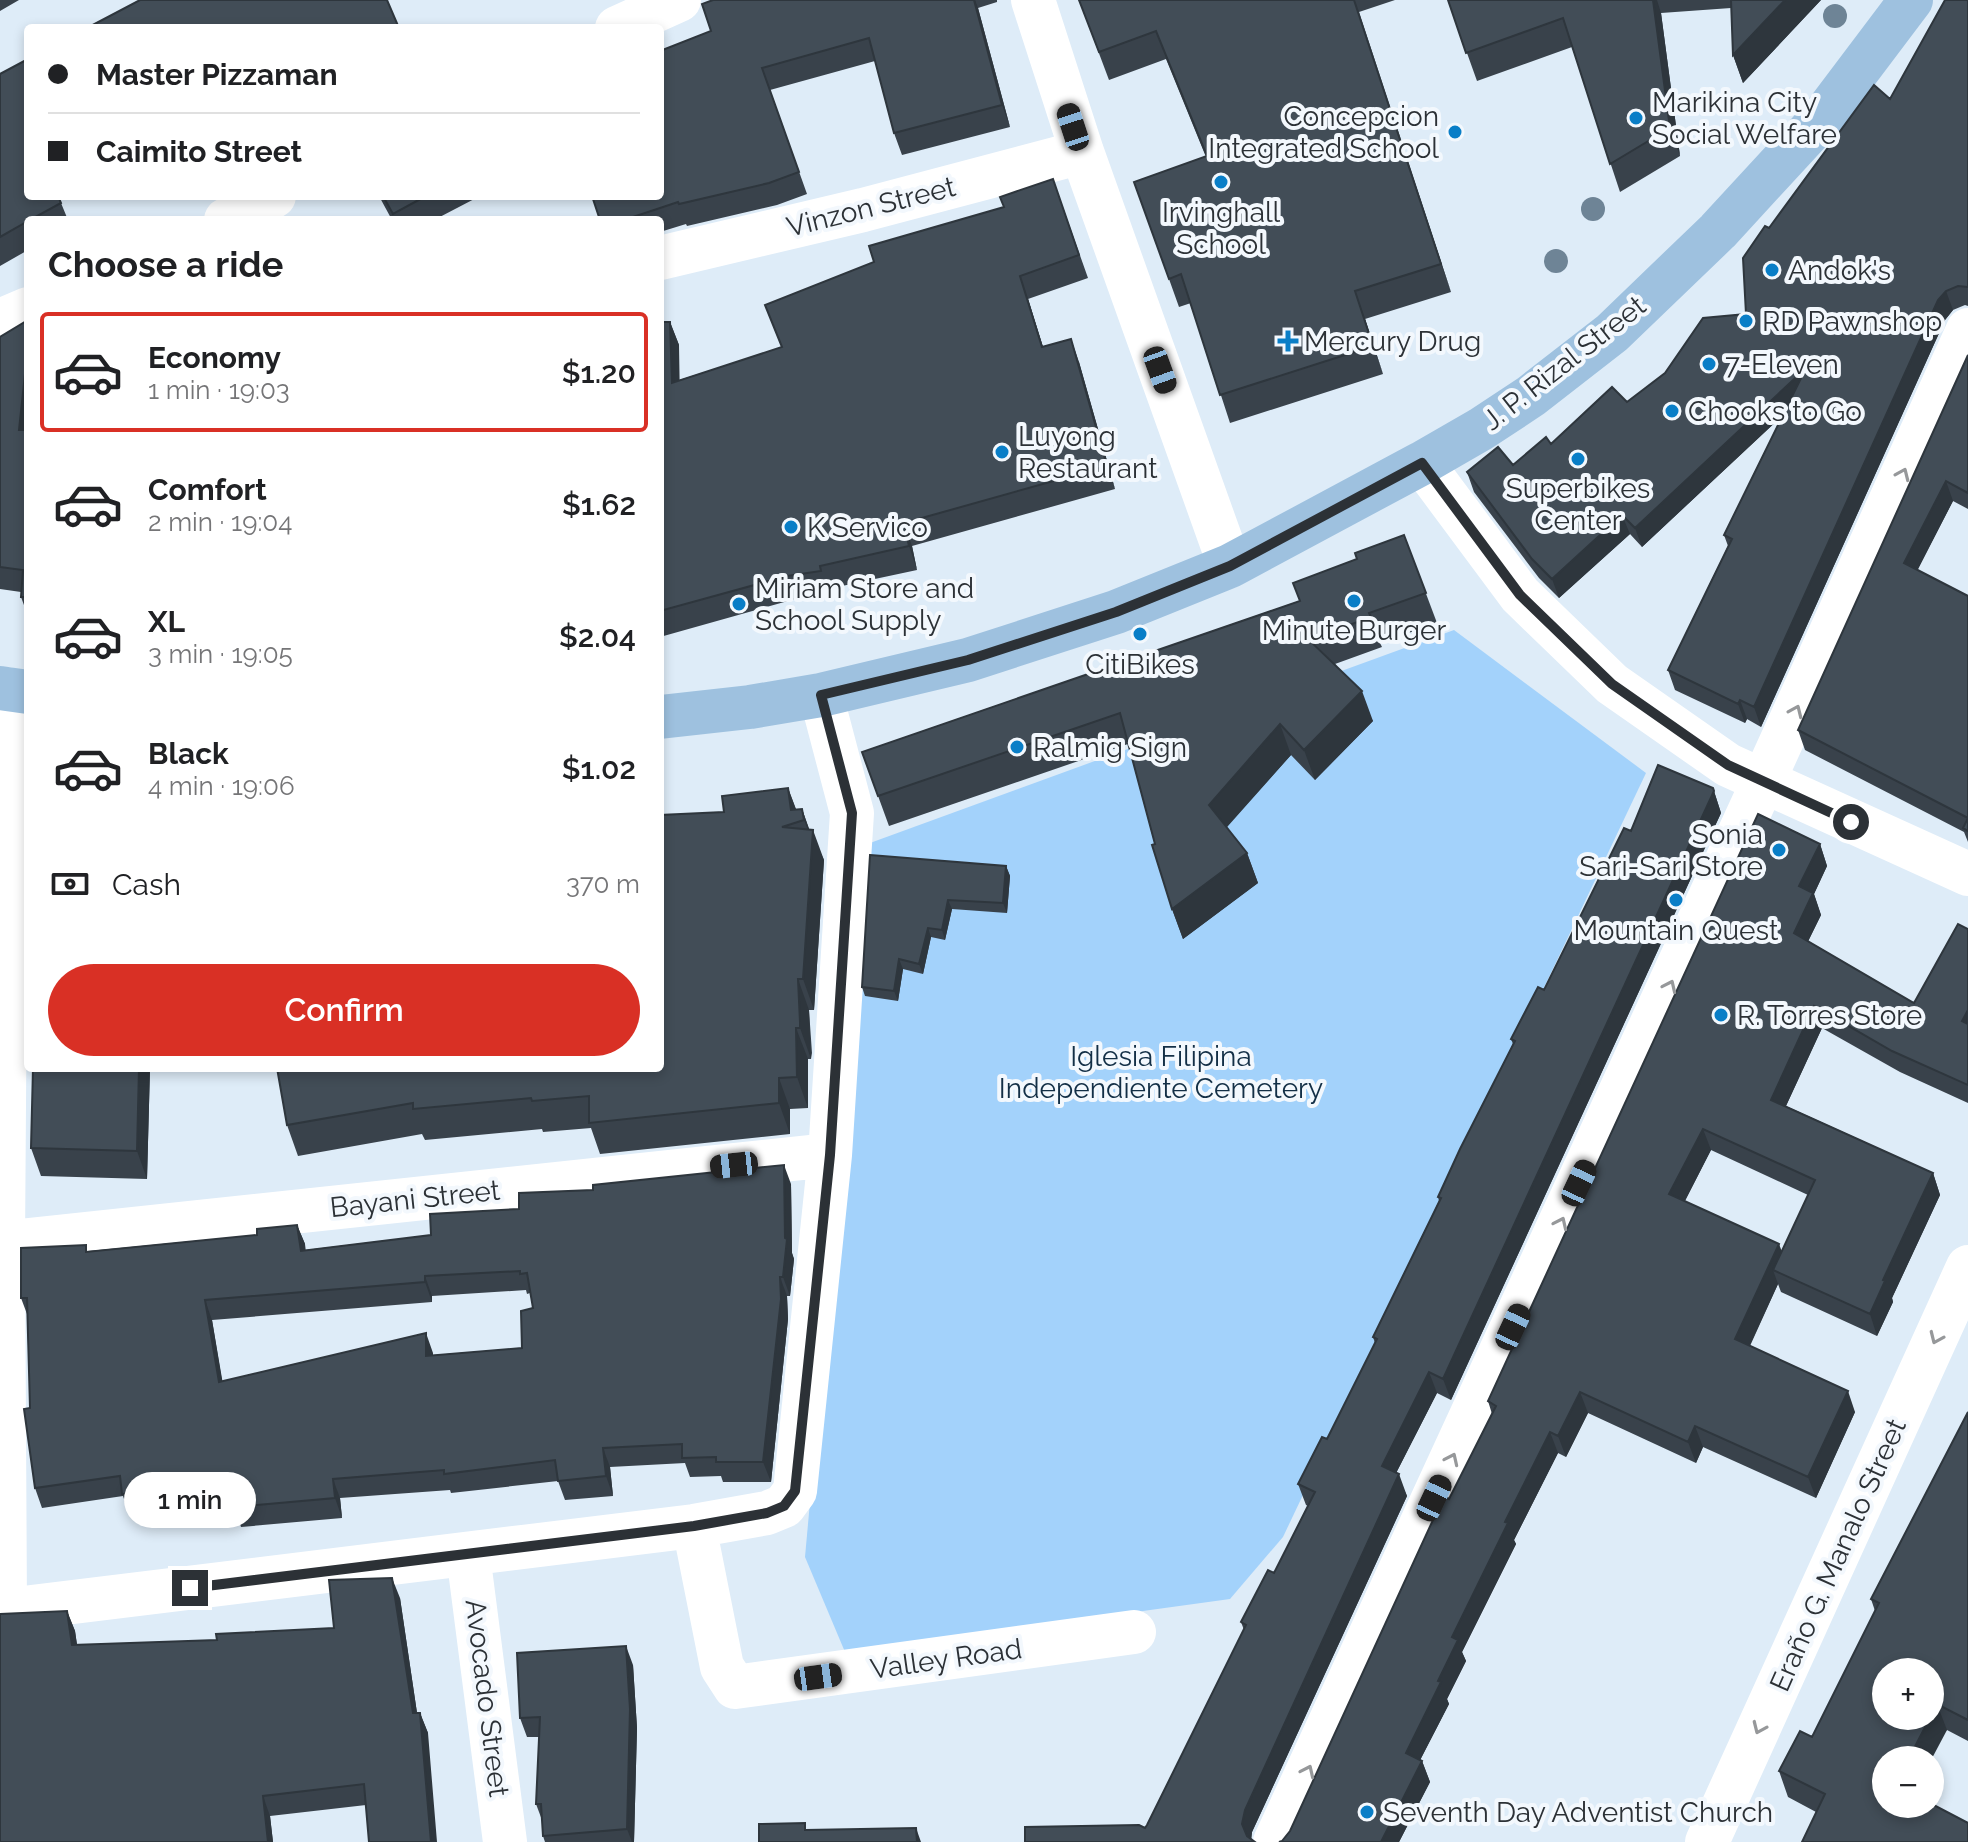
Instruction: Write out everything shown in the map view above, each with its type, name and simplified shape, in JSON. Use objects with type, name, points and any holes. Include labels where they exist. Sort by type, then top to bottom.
[{"type":"main road","name":"J. P. Rizal Street","points":[[664,717],[821,695],[968,660],[1116,612],[1230,566],[1422,463],[1531,396],[1612,333],[1718,231],[1822,118],[1911,0]]},
{"type":"street","points":[[626,24],[679,0]]},
{"type":"street","points":[[1033,0],[1082,152],[1230,566]]},
{"type":"street","name":"Vinzon Street","points":[[664,257],[863,210],[1082,152]]},
{"type":"street","points":[[234,216],[266,200]]},
{"type":"street","points":[[0,321],[24,311]]},
{"type":"street","points":[[1275,1842],[1968,330]]},
{"type":"street","points":[[1422,463],[1520,595],[1612,684],[1728,765],[1968,874]]},
{"type":"street","points":[[12,689],[2,1243],[2,1610],[694,1526],[767,1513],[784,1506],[795,1491],[830,1155],[852,813],[821,695]]},
{"type":"street","name":"Bayani Street","points":[[2,1243],[830,1155]]},
{"type":"street","name":"Eraño G. Manalo Street","points":[[1707,1842],[1968,1267]]},
{"type":"street","name":"Valley Road","points":[[694,1526],[722,1667],[735,1687],[1134,1632]]},
{"type":"street","name":"Avocado Street","points":[[468,1554],[505,1842]]},
{"type":"green space","name":"Iglesia Filipina Independiente Cemetery","points":[[1454,630],[1646,773],[1283,1537],[1230,1599],[845,1652],[805,1557],[870,843]]},
{"type":"building","points":[[140,0],[387,0],[397,24],[95,24]]},
{"type":"building","points":[[713,0],[974,0],[1002,105],[894,133],[869,38],[762,68],[799,172],[769,183],[678,202],[636,216],[599,216],[593,200],[664,200],[664,49],[711,31],[702,4]]},
{"type":"building","points":[[1079,0],[1354,0],[1441,264],[1355,291],[1373,346],[1220,395],[1181,274],[1169,279],[1134,182],[1207,156],[1156,31],[1099,52]]},
{"type":"building","points":[[1448,0],[1653,0],[1670,128],[1610,164],[1563,18],[1466,53]]},
{"type":"building","points":[[1731,0],[1785,0],[1733,55]]},
{"type":"building","points":[[1945,0],[1968,0],[1968,287],[1958,286],[1946,291],[1938,300],[1754,707],[1740,700],[1738,704],[1668,670],[1732,539],[1724,535],[1806,368],[1635,528],[1622,515],[1552,579],[1532,559],[1467,472],[1498,447],[1513,465],[1546,437],[1551,444],[1612,387],[1627,402],[1665,373],[1703,318],[1746,314],[1743,258],[1765,226],[1769,228],[1874,85],[1890,99]]},
{"type":"building","points":[[24,61],[24,200],[60,200],[61,203],[37,216],[24,216],[24,223],[0,237],[0,74]]},
{"type":"building","points":[[1053,179],[1079,255],[1020,276],[1042,347],[1071,339],[1107,466],[904,523],[909,546],[820,566],[821,571],[787,576],[664,610],[664,322],[670,322],[672,383],[782,347],[765,305],[874,262],[869,246],[1004,207],[1000,197]]},
{"type":"building","points":[[385,200],[419,200],[393,214]]},
{"type":"building","points":[[24,322],[24,383],[19,430],[24,430],[24,597],[21,597],[23,570],[0,567],[0,337]]},
{"type":"building","points":[[1968,355],[1968,493],[1946,481],[1904,563],[1968,596],[1968,818],[1798,730]]},
{"type":"building","points":[[1404,535],[1426,593],[1369,613],[1371,617],[1309,640],[1362,691],[1304,750],[1280,724],[1209,805],[1247,853],[1172,909],[1152,845],[1155,844],[1120,713],[878,796],[862,752],[1300,601],[1293,583],[1357,559],[1355,553]]},
{"type":"building","points":[[1658,765],[1714,791],[1443,1379],[1429,1372],[1382,1466],[1399,1474],[1245,1810],[1242,1824],[1247,1836],[1255,1842],[1025,1842],[1025,1827],[1139,1825],[1145,1828],[1147,1825],[1246,1625],[1241,1622],[1268,1570],[1274,1573],[1315,1492],[1298,1484],[1322,1437],[1327,1439],[1377,1339],[1373,1337],[1441,1198],[1438,1197],[1460,1149],[1515,1041],[1511,1039],[1538,987],[1544,990],[1624,828],[1631,831]]},
{"type":"building","points":[[788,788],[791,810],[802,809],[804,820],[782,827],[813,830],[803,979],[798,979],[800,1028],[796,1028],[797,1077],[779,1078],[779,1103],[589,1123],[589,1096],[413,1109],[413,1103],[287,1125],[278,1072],[664,1072],[664,815],[724,812],[722,796]]},
{"type":"building","points":[[1758,814],[1820,844],[1799,886],[1813,893],[1794,933],[1914,1003],[1958,924],[1968,929],[1968,1010],[1962,1021],[1968,1024],[1968,1085],[1892,1051],[1814,1006],[1771,1100],[1933,1173],[1870,1314],[1773,1270],[1815,1180],[1703,1129],[1669,1194],[1779,1244],[1735,1339],[1848,1391],[1808,1477],[1695,1426],[1688,1442],[1580,1392],[1558,1436],[1550,1432],[1452,1637],[1458,1640],[1406,1753],[1422,1761],[1381,1842],[1279,1842],[1290,1831],[1444,1496],[1449,1499],[1496,1406],[1488,1401]]},
{"type":"building","points":[[870,855],[1006,866],[1003,903],[948,900],[942,930],[928,928],[919,964],[899,959],[894,991],[862,987]]},
{"type":"building","points":[[33,1072],[139,1072],[137,1151],[31,1148]]},
{"type":"building","points":[[784,1165],[787,1239],[783,1277],[780,1277],[781,1299],[763,1462],[716,1462],[716,1457],[682,1458],[682,1444],[603,1448],[606,1476],[558,1481],[555,1460],[444,1474],[444,1470],[333,1479],[335,1498],[234,1507],[232,1491],[122,1494],[120,1476],[35,1488],[24,1409],[30,1408],[27,1298],[21,1298],[21,1248],[86,1245],[86,1252],[257,1235],[257,1229],[297,1225],[301,1251],[431,1235],[430,1214],[519,1209],[519,1193],[593,1190],[593,1185]],"holes":[[[520,1271],[520,1274],[527,1273],[533,1308],[521,1311],[522,1348],[426,1356],[426,1333],[219,1382],[205,1300],[425,1282],[425,1276]]]},
{"type":"building","points":[[1968,1412],[1968,1720],[1944,1708],[1944,1658],[1872,1658],[1872,1730],[1924,1730],[1915,1746],[1872,1746],[1872,1818],[1944,1818],[1944,1810],[1968,1823],[1968,1842],[1802,1842],[1825,1794],[1779,1771],[1800,1731],[1812,1737],[1879,1603],[1871,1599]]},
{"type":"building","points":[[392,1578],[413,1713],[420,1713],[431,1842],[369,1842],[364,1784],[263,1796],[268,1842],[0,1842],[0,1614],[67,1611],[72,1645],[217,1640],[216,1634],[334,1628],[329,1580]]},
{"type":"building","points":[[626,1646],[630,1709],[627,1829],[543,1836],[541,1804],[536,1804],[540,1717],[520,1718],[517,1653]]},
{"type":"building","points":[[805,1823],[805,1830],[916,1828],[917,1842],[759,1842],[759,1824]]},
{"type":"place","name":"Marikina City Social Welfare","points":[[1636,118]]},
{"type":"place","name":"Concepcion Integrated School","points":[[1455,132]]},
{"type":"place","name":"Irvinghall School","points":[[1221,182]]},
{"type":"place","name":"Andok's","points":[[1772,270]]},
{"type":"place","name":"RD Pawnshop","points":[[1746,321]]},
{"type":"place","name":"Mercury Drug","points":[[1288,341]]},
{"type":"place","name":"7-Eleven","points":[[1709,364]]},
{"type":"place","name":"Chooks to Go","points":[[1672,411]]},
{"type":"place","name":"Luyong Restaurant","points":[[1002,452]]},
{"type":"place","name":"Superbikes Center","points":[[1578,459]]},
{"type":"place","name":"K Servico","points":[[791,527]]},
{"type":"place","name":"Minute Burger","points":[[1354,601]]},
{"type":"place","name":"Miriam Store and School Supply","points":[[739,604]]},
{"type":"place","name":"CitiBikes","points":[[1140,634]]},
{"type":"place","name":"Ralmig Sign","points":[[1017,747]]},
{"type":"place","name":"Sonia Sari-Sari Store","points":[[1779,850]]},
{"type":"place","name":"Mountain Quest","points":[[1676,900]]},
{"type":"place","name":"R. Torres Store","points":[[1721,1015]]},
{"type":"place","name":"Seventh Day Adventist Church","points":[[1367,1812]]},
{"type":"route","points":[[190,1588],[694,1526],[767,1513],[784,1506],[795,1491],[830,1155],[852,813],[821,695],[968,660],[1116,612],[1230,566],[1422,463],[1520,595],[1612,684],[1728,765],[1851,822]]}]
